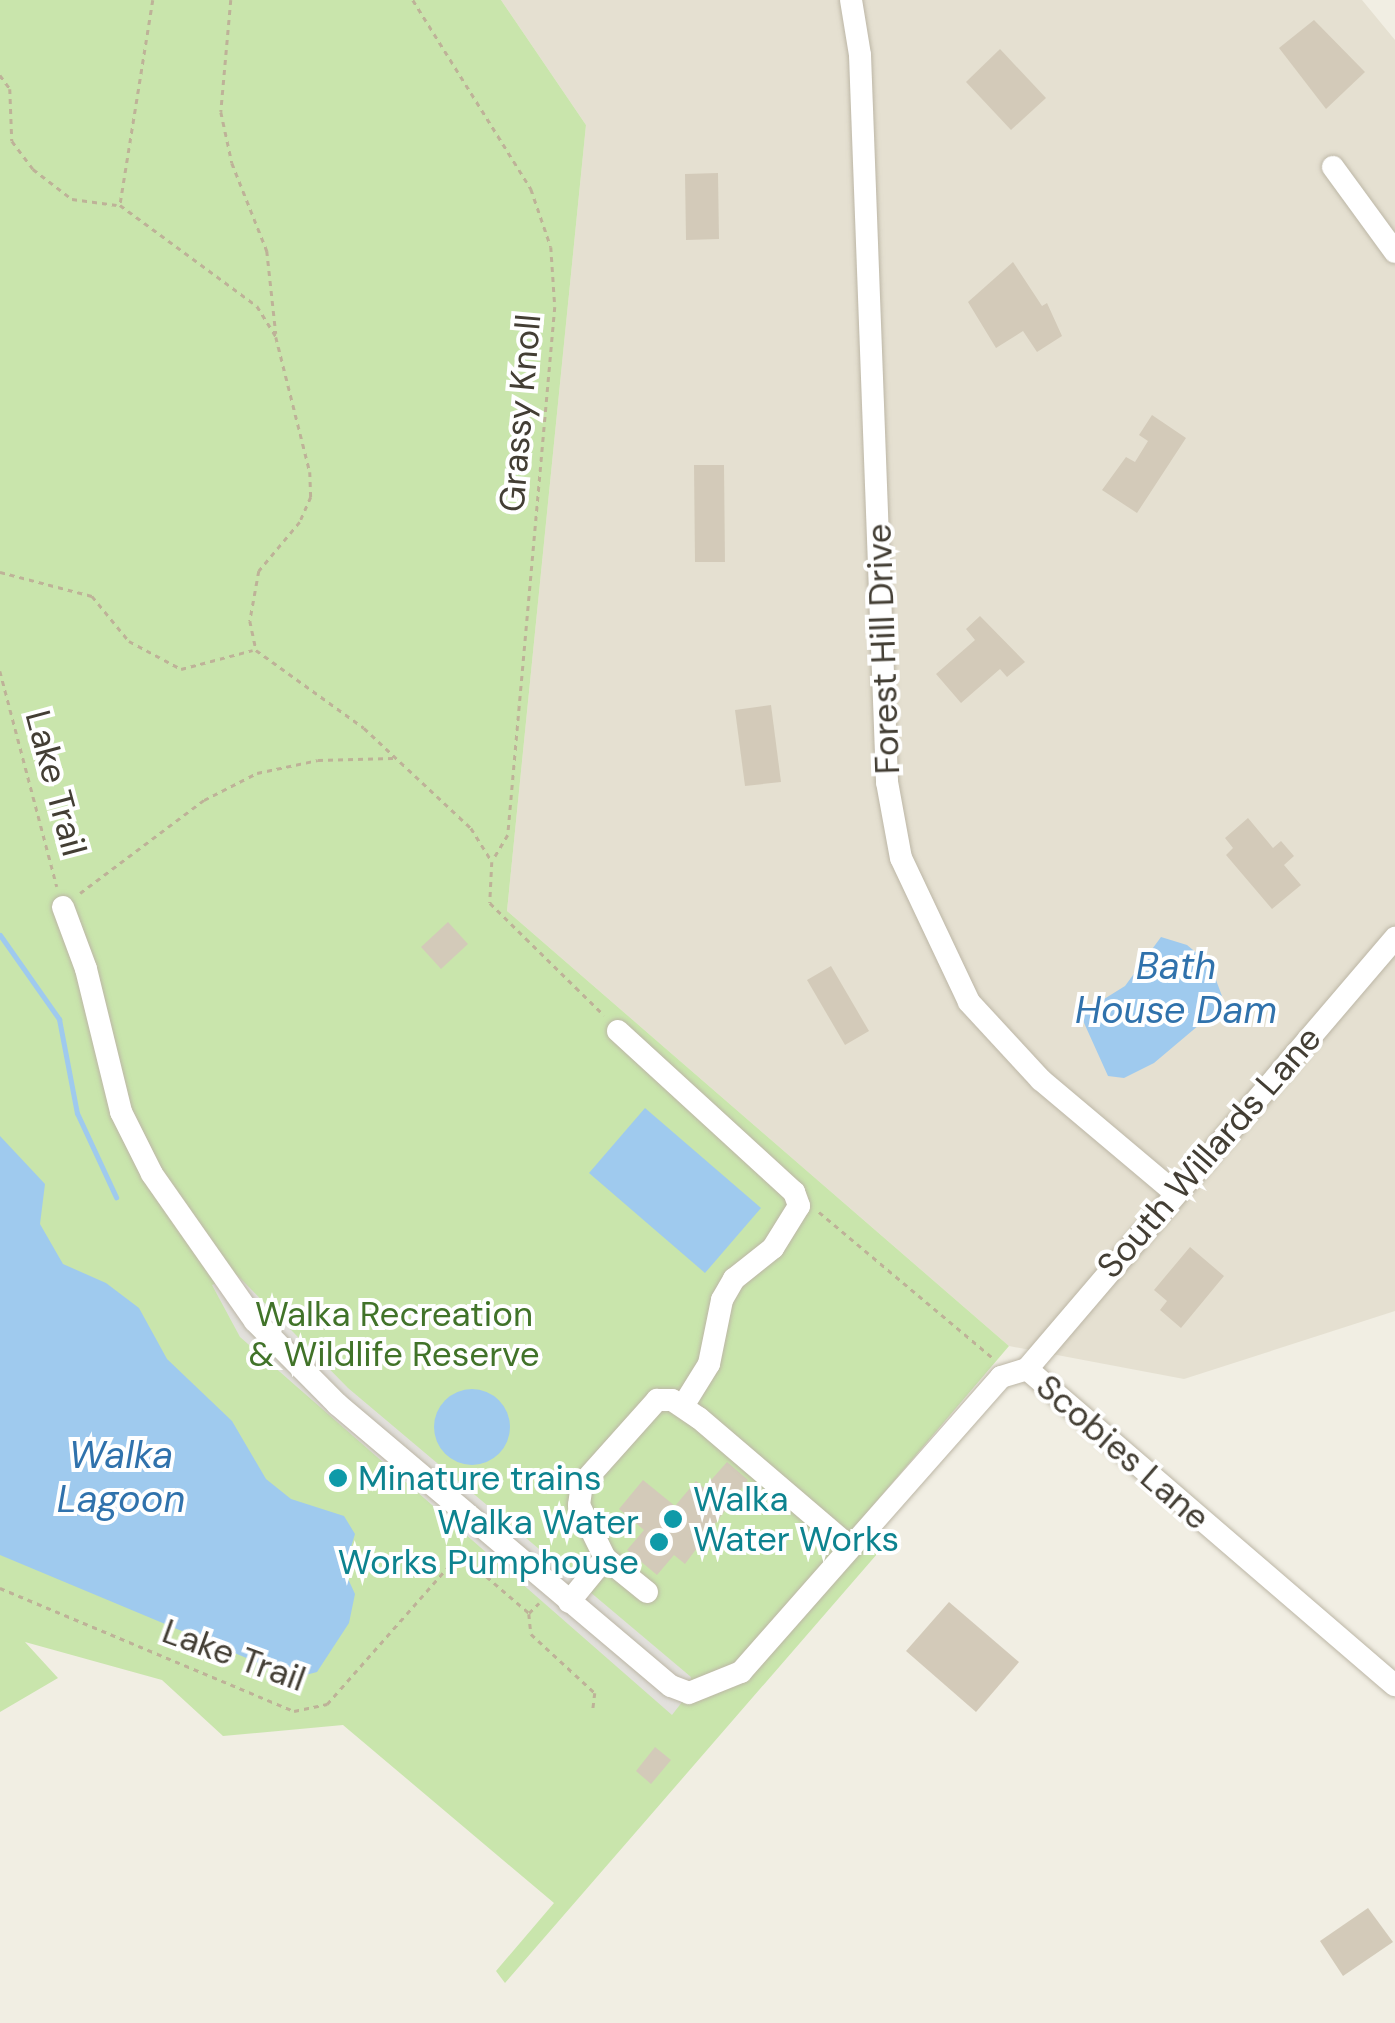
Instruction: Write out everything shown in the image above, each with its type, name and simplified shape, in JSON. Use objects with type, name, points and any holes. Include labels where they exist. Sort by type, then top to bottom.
[{"type":"street","name":"Forest Hill Drive","points":[[851,0],[861,74],[887,782],[900,858],[969,1002],[1040,1080],[1174,1192]]},
{"type":"street","points":[[1332,167],[1395,252]]},
{"type":"street","points":[[63,907],[86,968],[121,1112],[152,1174],[235,1294],[337,1404],[560,1595],[606,1558]]},
{"type":"street","name":"South Willards Lane","points":[[1018,1371],[1395,938]]},
{"type":"street","points":[[618,1031],[794,1192],[798,1206],[772,1248],[734,1280],[722,1300],[709,1364],[683,1406]]},
{"type":"street","name":"Scobies Lane","points":[[560,1595],[671,1686],[689,1693],[741,1672],[866,1529],[1018,1371],[1395,1685]]},
{"type":"street","points":[[647,1592],[606,1558],[579,1505],[582,1484],[643,1409],[658,1400],[683,1406],[850,1547]]},
{"type":"path","points":[[120,205],[154,0]]},
{"type":"path","points":[[231,0],[222,112],[232,164],[268,251],[276,336],[311,497],[300,522],[259,571],[250,622],[256,650],[364,728],[471,828],[492,862],[490,903],[618,1031]]},
{"type":"path","name":"Grassy Knoll","points":[[412,0],[531,189],[551,247],[555,307],[508,836],[492,862]]},
{"type":"path","points":[[0,75],[10,90],[12,141],[34,169],[72,200],[120,205],[257,306],[276,336]]},
{"type":"path","points":[[0,572],[92,596],[130,641],[181,669],[256,650]]},
{"type":"path","name":"Lake Trail","points":[[0,671],[63,907]]},
{"type":"path","points":[[63,907],[204,800],[257,774],[318,760],[393,758]]},
{"type":"path","points":[[798,1206],[818,1210],[1018,1371]]},
{"type":"path","name":"Lake Trail","points":[[0,1588],[294,1712],[327,1704],[446,1568],[464,1564],[479,1570],[528,1613]]},
{"type":"path","points":[[560,1595],[528,1613],[531,1634],[595,1693],[593,1709]]},
{"type":"shaded area","points":[[501,0],[1362,0],[1395,40],[1395,1311],[1184,1379],[1009,1346],[507,911],[586,125]]},
{"type":"shaded area","points":[[237,1275],[348,1388],[691,1677],[689,1693],[672,1715],[240,1337],[212,1285]]},
{"type":"green space","name":"Walka Recreation & Wildlife Reserve","points":[[0,0],[501,0],[586,125],[507,911],[1009,1346],[858,1523],[884,1546],[505,1983],[496,1971],[554,1903],[343,1725],[223,1736],[162,1680],[25,1642],[58,1678],[0,1712]]},
{"type":"water","name":"Bath House Dam","points":[[1161,937],[1187,945],[1210,964],[1222,996],[1218,1009],[1154,1063],[1124,1078],[1108,1076],[1080,1014],[1125,986]]},
{"type":"water","points":[[645,1108],[761,1208],[705,1273],[589,1173]]},
{"type":"water","name":"Walka Lagoon","points":[[0,1136],[45,1184],[40,1224],[63,1264],[106,1283],[139,1308],[167,1359],[232,1421],[266,1479],[291,1499],[344,1516],[355,1534],[344,1570],[355,1594],[349,1623],[317,1672],[294,1678],[0,1555]]},
{"type":"water","points":[[472,1389],[499,1400],[510,1427],[499,1454],[472,1465],[445,1454],[434,1427],[445,1400]]},
{"type":"building","points":[[1314,20],[1365,72],[1326,109],[1279,48]]},
{"type":"building","points":[[1000,49],[1046,98],[1011,130],[966,82]]},
{"type":"building","points":[[718,173],[719,239],[686,240],[685,174]]},
{"type":"building","points":[[1013,262],[1042,306],[1047,303],[1062,336],[1037,352],[1023,331],[996,348],[968,302]]},
{"type":"building","points":[[1152,415],[1186,438],[1137,513],[1102,490],[1126,457],[1135,462],[1148,441],[1139,435]]},
{"type":"building","points":[[694,465],[724,465],[725,562],[695,562]]},
{"type":"building","points":[[980,616],[1025,662],[1007,677],[1000,669],[961,703],[936,674],[975,640],[966,629]]},
{"type":"building","points":[[771,705],[781,782],[745,786],[735,710]]},
{"type":"building","points":[[1248,818],[1273,848],[1281,841],[1294,856],[1284,865],[1301,885],[1272,909],[1226,855],[1233,848],[1225,838]]},
{"type":"building","points":[[448,922],[468,944],[441,969],[421,947]]},
{"type":"building","points":[[831,966],[869,1031],[845,1045],[807,980]]},
{"type":"building","points":[[1190,1247],[1224,1276],[1181,1328],[1160,1310],[1167,1301],[1154,1290]]},
{"type":"building","name":"Walka Water Works","points":[[727,1462],[748,1480],[685,1564],[674,1555],[657,1575],[627,1550],[644,1530],[619,1509],[643,1480],[675,1506],[696,1481],[704,1488]]},
{"type":"building","points":[[949,1602],[1019,1662],[976,1712],[906,1651]]},
{"type":"building","points":[[655,1747],[671,1760],[651,1784],[636,1771]]},
{"type":"building","points":[[1368,1908],[1393,1942],[1343,1976],[1320,1941]]},
{"type":"waterway","points":[[0,935],[59,1019],[77,1113],[116,1197]]},
{"type":"place","name":"Minature trains","points":[[338,1478]]},
{"type":"place","name":"Walka Water Works","points":[[673,1519]]},
{"type":"place","name":"Walka Water Works Pumphouse","points":[[659,1542]]}]
